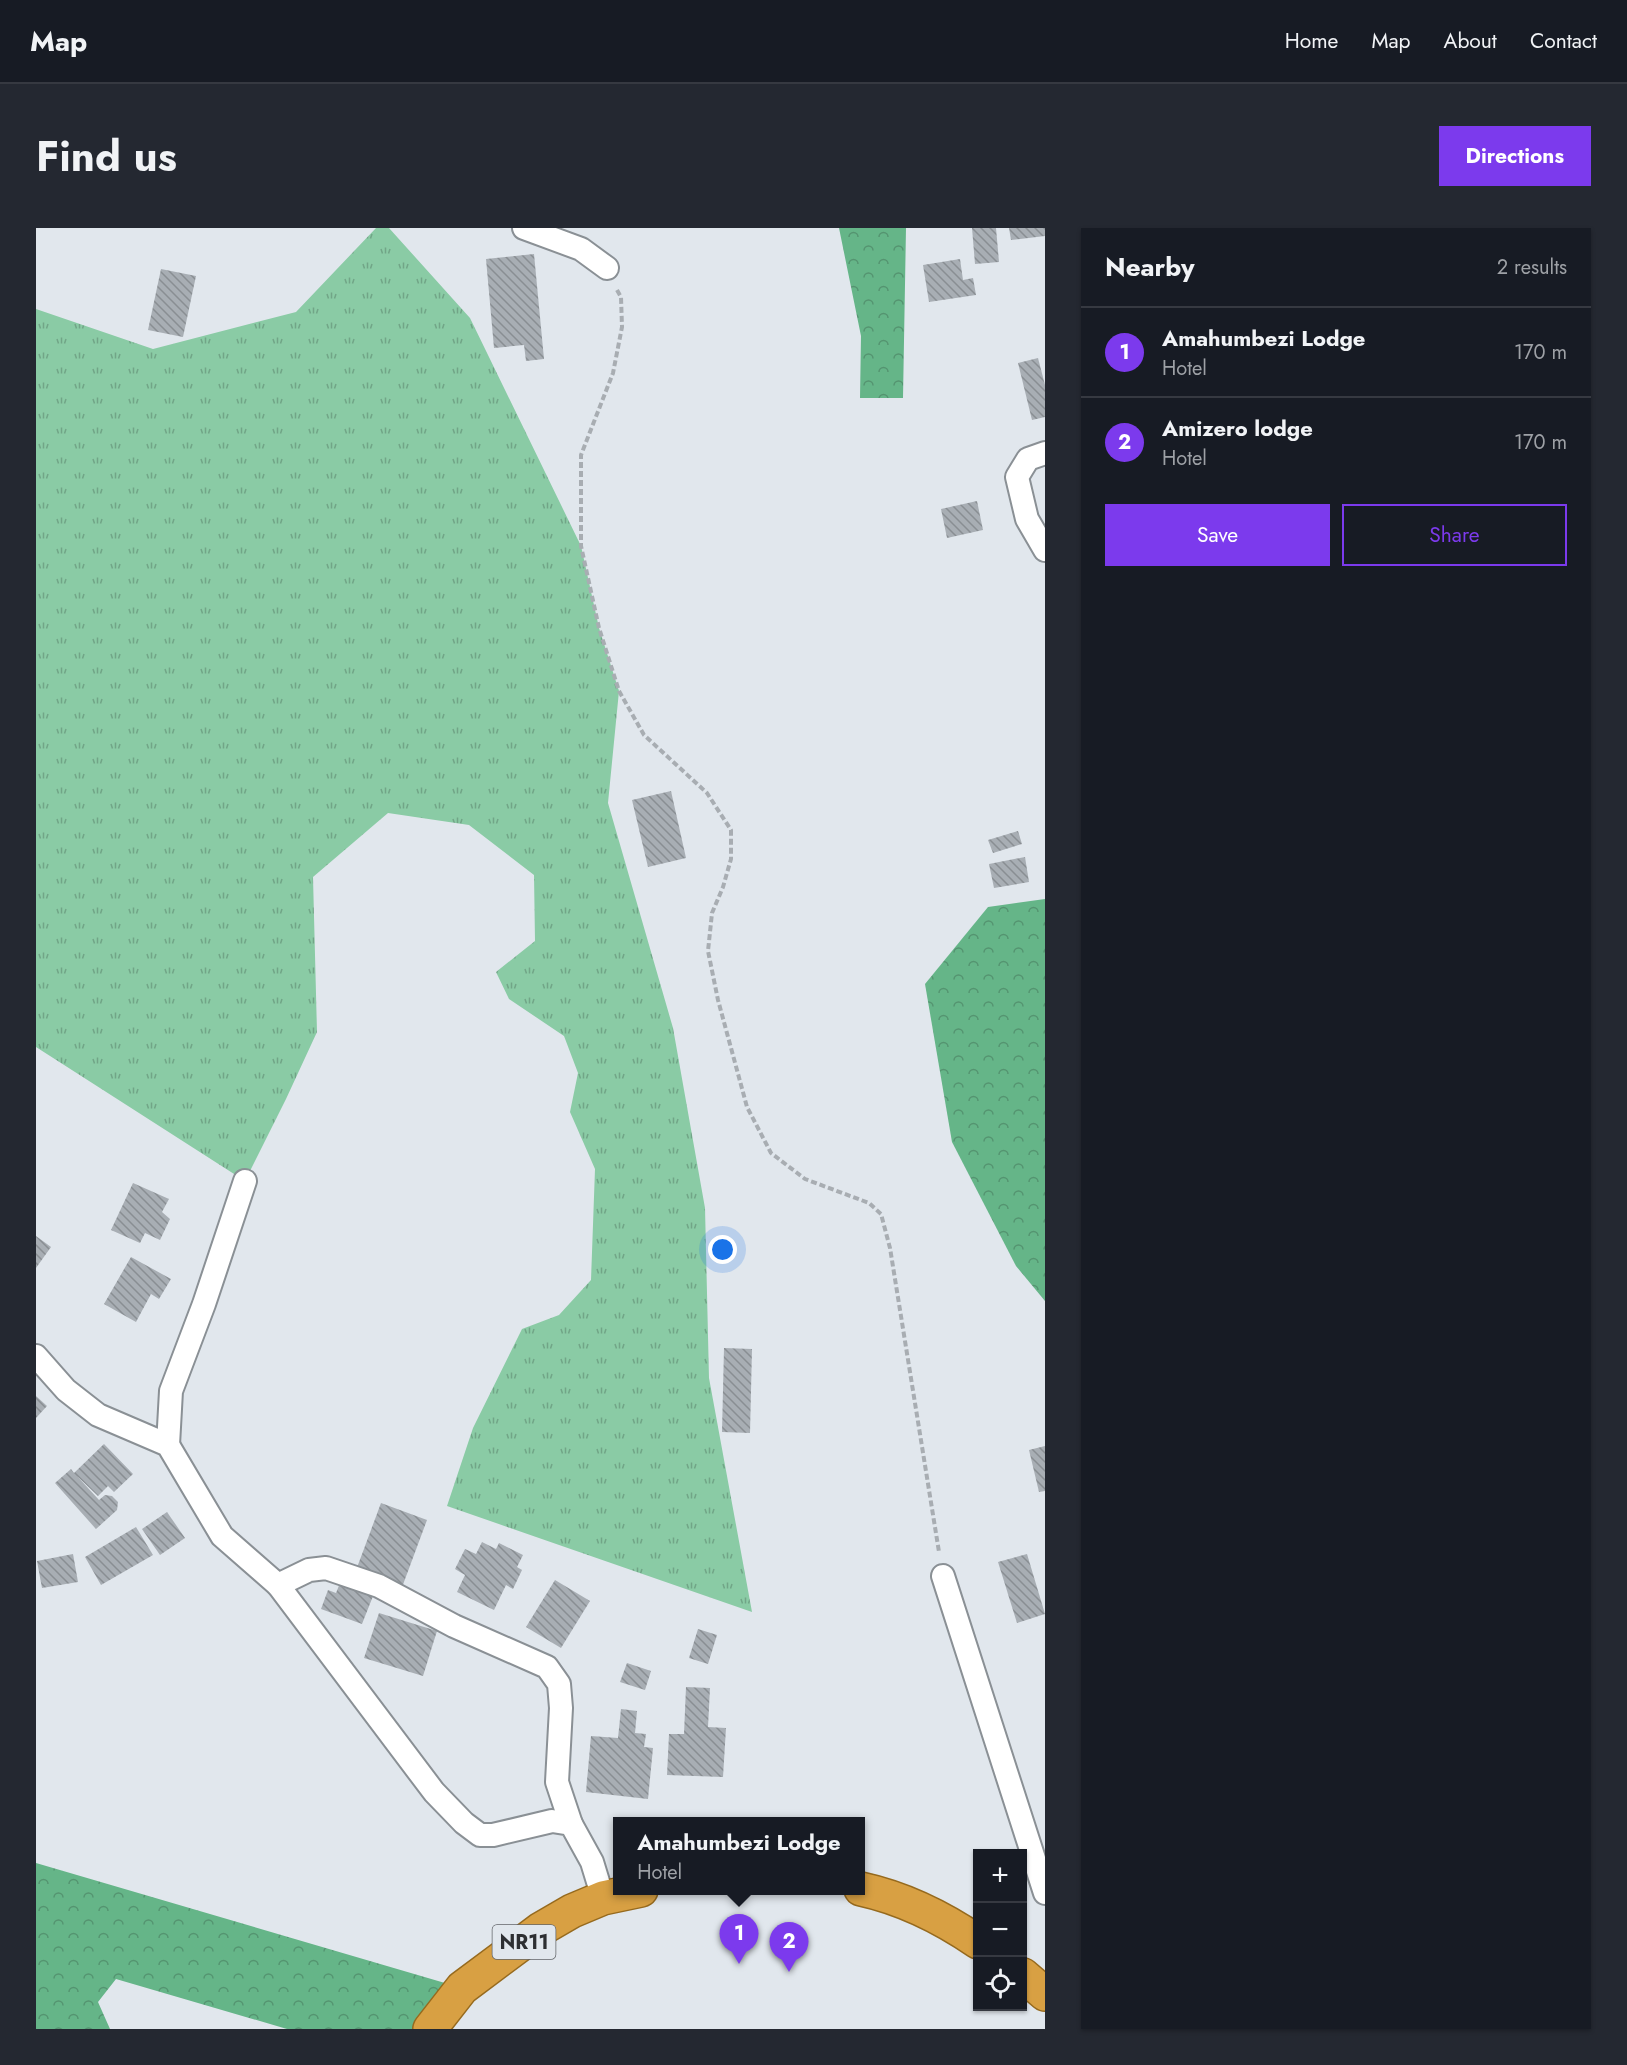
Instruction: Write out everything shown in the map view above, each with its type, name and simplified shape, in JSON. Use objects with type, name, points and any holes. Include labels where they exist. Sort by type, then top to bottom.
[{"type":"highway","points":[[865,1890],[881,1894],[921,1911],[956,1927],[973,1939]]},
{"type":"highway","name":"NR11","points":[[430,2029],[462,1988],[541,1929],[572,1911],[603,1898],[617,1895]]},
{"type":"highway","points":[[1027,1978],[1045,1994]]},
{"type":"street","points":[[524,228],[580,249],[607,267]]},
{"type":"street","points":[[1045,453],[1028,459],[1017,477],[1027,519],[1045,550]]},
{"type":"street","points":[[245,1181],[204,1304],[171,1390],[168,1445],[222,1536],[278,1585],[434,1792],[464,1823],[480,1834],[493,1835],[552,1821],[571,1824]]},
{"type":"street","points":[[36,1356],[66,1390],[98,1415],[168,1445]]},
{"type":"street","points":[[278,1585],[309,1570],[326,1568],[379,1586],[454,1626],[547,1667],[559,1684],[561,1718],[557,1782],[571,1824],[592,1862],[603,1898]]},
{"type":"street","points":[[943,1576],[1045,1893]]},
{"type":"path","points":[[607,267],[621,297],[622,327],[613,373],[581,455],[581,546],[599,628],[619,691],[644,735],[707,793],[731,830],[731,859],[723,887],[711,913],[708,951],[718,1000],[747,1107],[771,1154],[805,1179],[869,1203],[881,1214],[890,1248],[943,1576]]},
{"type":"green space","points":[[376,228],[389,228],[470,318],[581,546],[599,628],[619,691],[608,803],[673,1028],[705,1208],[709,1378],[752,1612],[447,1506],[473,1428],[522,1329],[559,1315],[591,1280],[595,1169],[570,1112],[578,1073],[564,1036],[509,999],[496,972],[535,941],[534,875],[469,825],[388,813],[313,877],[317,1032],[245,1181],[36,1047],[36,309],[153,349],[296,312]]},
{"type":"green space","points":[[839,228],[906,228],[903,398],[860,398],[861,336]]},
{"type":"green space","points":[[1045,899],[1045,1301],[1016,1266],[952,1142],[925,984],[988,907]]},
{"type":"green space","points":[[36,1863],[462,1988],[430,2029],[287,2029],[116,1979],[98,2002],[110,2029],[36,2029]]},
{"type":"building","points":[[972,228],[996,228],[999,262],[975,264]]},
{"type":"building","points":[[1009,228],[1045,228],[1045,236],[1011,240]]},
{"type":"building","points":[[534,254],[544,359],[526,361],[524,345],[494,348],[486,259]]},
{"type":"building","points":[[960,259],[963,280],[973,278],[976,295],[929,302],[923,265]]},
{"type":"building","points":[[161,269],[196,276],[183,337],[148,330]]},
{"type":"building","points":[[1038,358],[1045,385],[1045,417],[1032,420],[1018,363]]},
{"type":"building","points":[[977,501],[983,530],[947,538],[941,509]]},
{"type":"building","points":[[671,791],[686,858],[648,867],[632,800]]},
{"type":"building","points":[[1018,831],[1022,844],[993,853],[988,840]]},
{"type":"building","points":[[1025,857],[1029,882],[994,888],[989,864]]},
{"type":"building","points":[[133,1183],[169,1199],[162,1212],[170,1219],[160,1240],[145,1233],[140,1243],[111,1230]]},
{"type":"building","points":[[36,1236],[51,1247],[36,1268]]},
{"type":"building","points":[[131,1257],[171,1279],[159,1299],[151,1294],[136,1322],[104,1304]]},
{"type":"building","points":[[724,1348],[752,1349],[750,1433],[722,1432]]},
{"type":"building","points":[[36,1396],[47,1406],[36,1418]]},
{"type":"building","points":[[104,1444],[133,1474],[114,1492],[108,1486],[98,1496],[77,1476],[99,1500],[105,1495],[112,1496],[118,1502],[117,1510],[96,1529],[55,1483],[71,1469],[74,1473]]},
{"type":"building","points":[[1045,1446],[1045,1491],[1039,1492],[1029,1450]]},
{"type":"building","points":[[381,1503],[427,1520],[401,1590],[355,1573]]},
{"type":"building","points":[[167,1512],[185,1538],[160,1555],[142,1529]]},
{"type":"building","points":[[136,1527],[153,1555],[101,1585],[85,1557]]},
{"type":"building","points":[[482,1542],[496,1549],[499,1543],[523,1555],[517,1567],[522,1570],[513,1589],[506,1585],[494,1610],[457,1592],[465,1575],[455,1569],[465,1549],[476,1554]]},
{"type":"building","points":[[73,1554],[78,1582],[42,1588],[37,1561]]},
{"type":"building","points":[[1027,1554],[1045,1614],[1017,1623],[998,1562]]},
{"type":"building","points":[[342,1578],[375,1591],[362,1624],[321,1609],[328,1590],[336,1593]]},
{"type":"building","points":[[555,1580],[590,1601],[561,1648],[526,1627]]},
{"type":"building","points":[[379,1613],[437,1631],[423,1676],[364,1658]]},
{"type":"building","points":[[698,1629],[717,1635],[708,1664],[689,1658]]},
{"type":"building","points":[[627,1663],[651,1671],[645,1690],[620,1682]]},
{"type":"building","points":[[686,1687],[710,1688],[708,1727],[726,1728],[723,1777],[667,1775],[669,1734],[684,1734]]},
{"type":"building","points":[[621,1709],[637,1711],[635,1733],[646,1734],[644,1747],[653,1748],[648,1799],[586,1792],[591,1736],[618,1738]]},
{"type":"place","name":"Amahumbezi Lodge","points":[[739,1964]]},
{"type":"place","name":"Amizero lodge","points":[[789,1972]]}]
